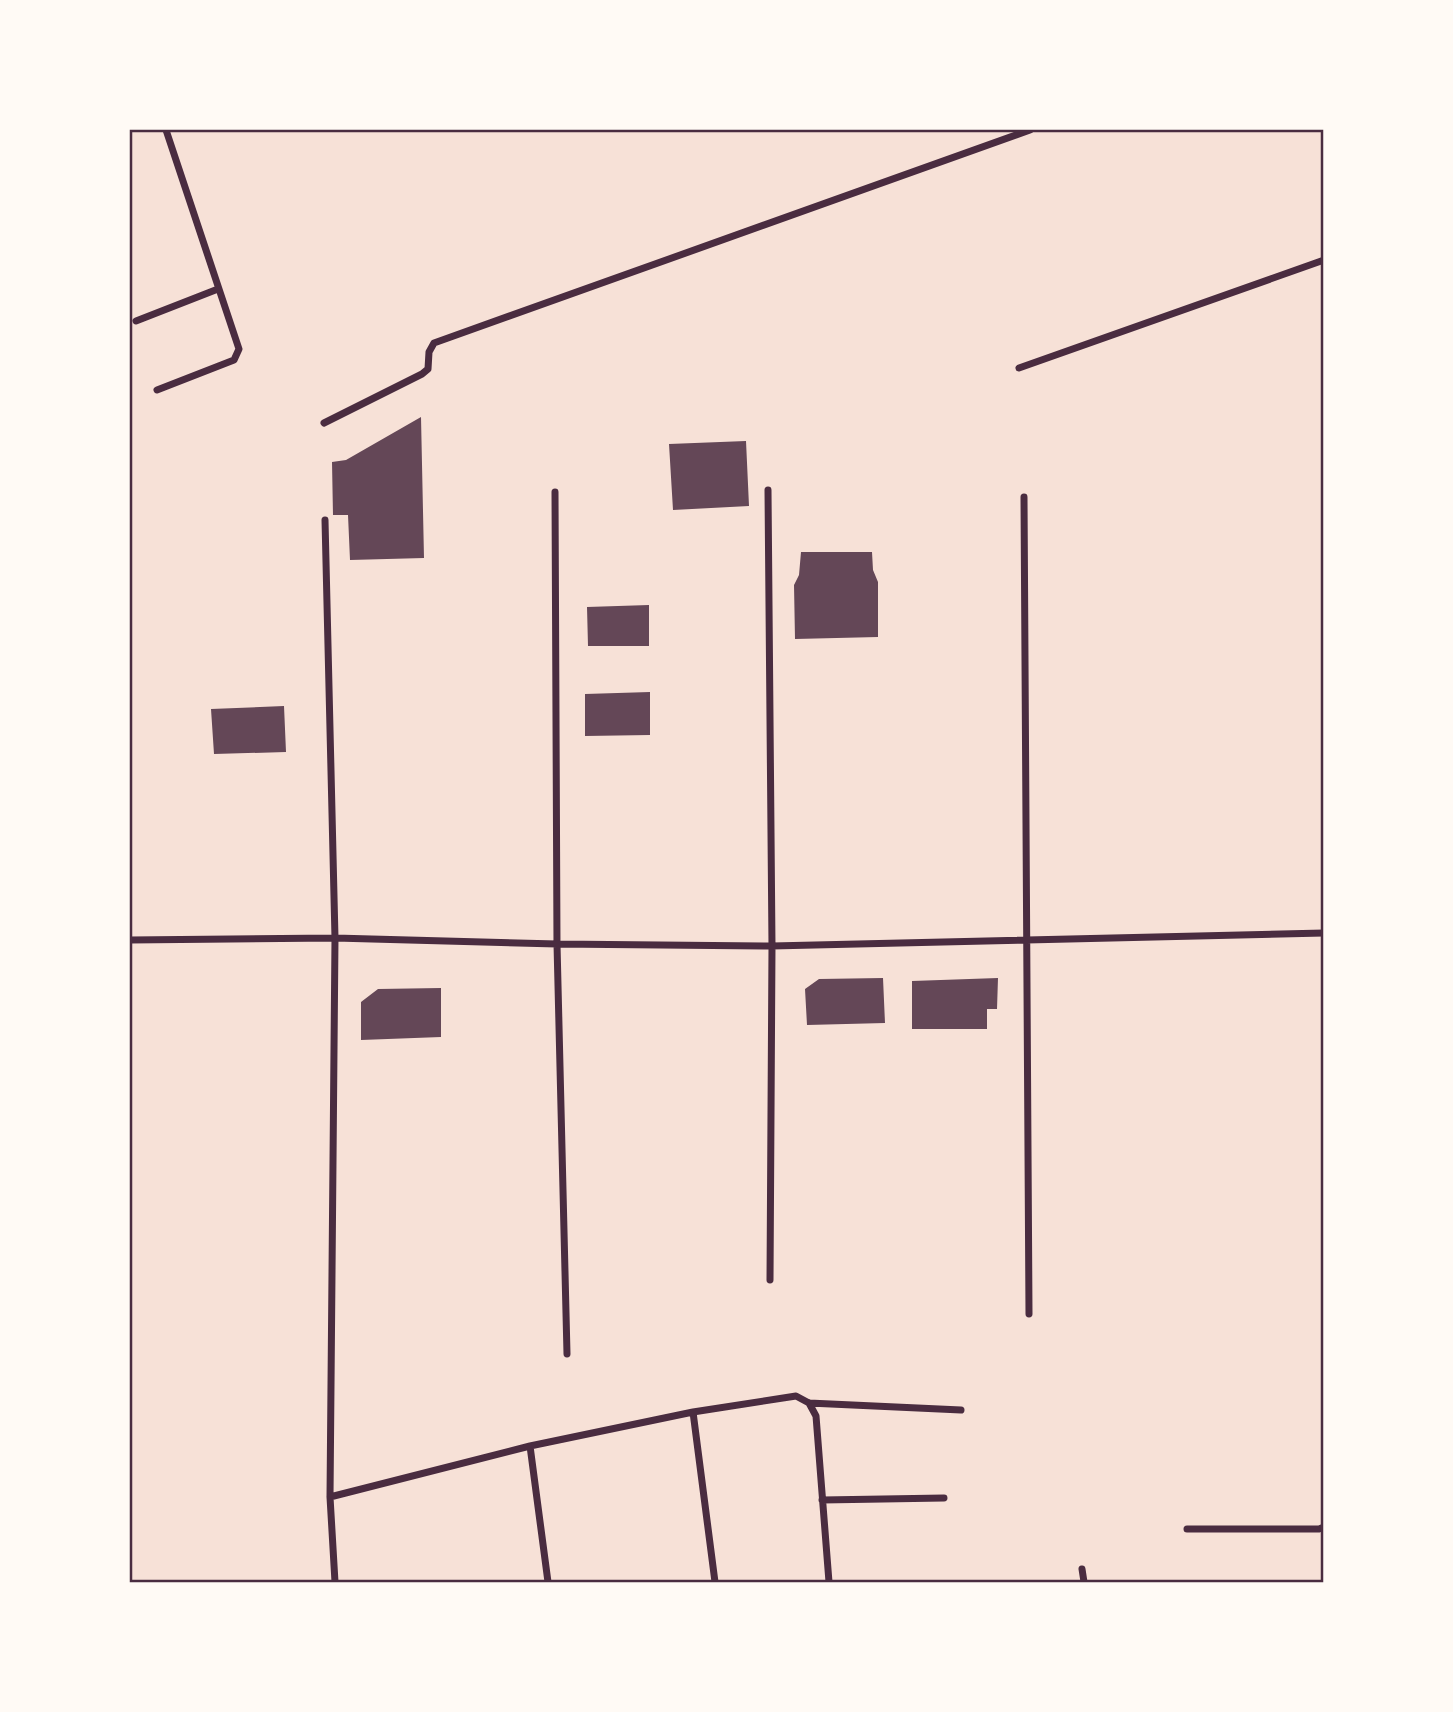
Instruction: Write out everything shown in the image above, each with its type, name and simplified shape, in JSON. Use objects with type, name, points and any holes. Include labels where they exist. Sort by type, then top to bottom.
[{"type":"street","points":[[157,390],[234,360],[239,349],[166,130]]},
{"type":"street","points":[[324,423],[422,374],[429,365],[429,352],[434,343],[1030,130]]},
{"type":"street","points":[[1019,368],[1324,260]]},
{"type":"street","points":[[136,321],[218,289]]},
{"type":"street","points":[[768,490],[772,946],[770,1280]]},
{"type":"street","points":[[555,492],[558,944],[567,1354]]},
{"type":"street","points":[[1024,498],[1029,1314]]},
{"type":"street","points":[[325,520],[335,938],[330,1497],[335,1583]]},
{"type":"street","points":[[130,940],[335,938],[772,946],[1324,933]]},
{"type":"street","points":[[330,1497],[530,1446],[693,1412],[796,1396],[809,1403],[961,1410]]},
{"type":"street","points":[[809,1403],[816,1416],[829,1583]]},
{"type":"street","points":[[693,1412],[715,1583]]},
{"type":"street","points":[[530,1446],[548,1583]]},
{"type":"street","points":[[822,1500],[944,1498]]},
{"type":"street","points":[[1187,1529],[1324,1527]]},
{"type":"street","points":[[1082,1569],[1084,1583]]},
{"type":"building","points":[[421,417],[424,558],[350,560],[348,515],[333,515],[332,462],[346,460]]},
{"type":"building","points":[[746,441],[749,506],[673,510],[669,444]]},
{"type":"building","points":[[801,552],[872,552],[873,570],[878,582],[878,637],[795,639],[794,585],[799,575]]},
{"type":"building","points":[[649,605],[649,646],[588,646],[587,607]]},
{"type":"building","points":[[650,692],[650,735],[585,736],[585,694]]},
{"type":"building","points":[[284,706],[286,752],[214,754],[211,709]]},
{"type":"building","points":[[883,978],[885,1023],[807,1025],[805,989],[819,979]]},
{"type":"building","points":[[998,978],[997,1009],[987,1009],[987,1029],[912,1029],[912,981]]},
{"type":"building","points":[[441,988],[441,1037],[361,1040],[361,1002],[378,989]]}]
